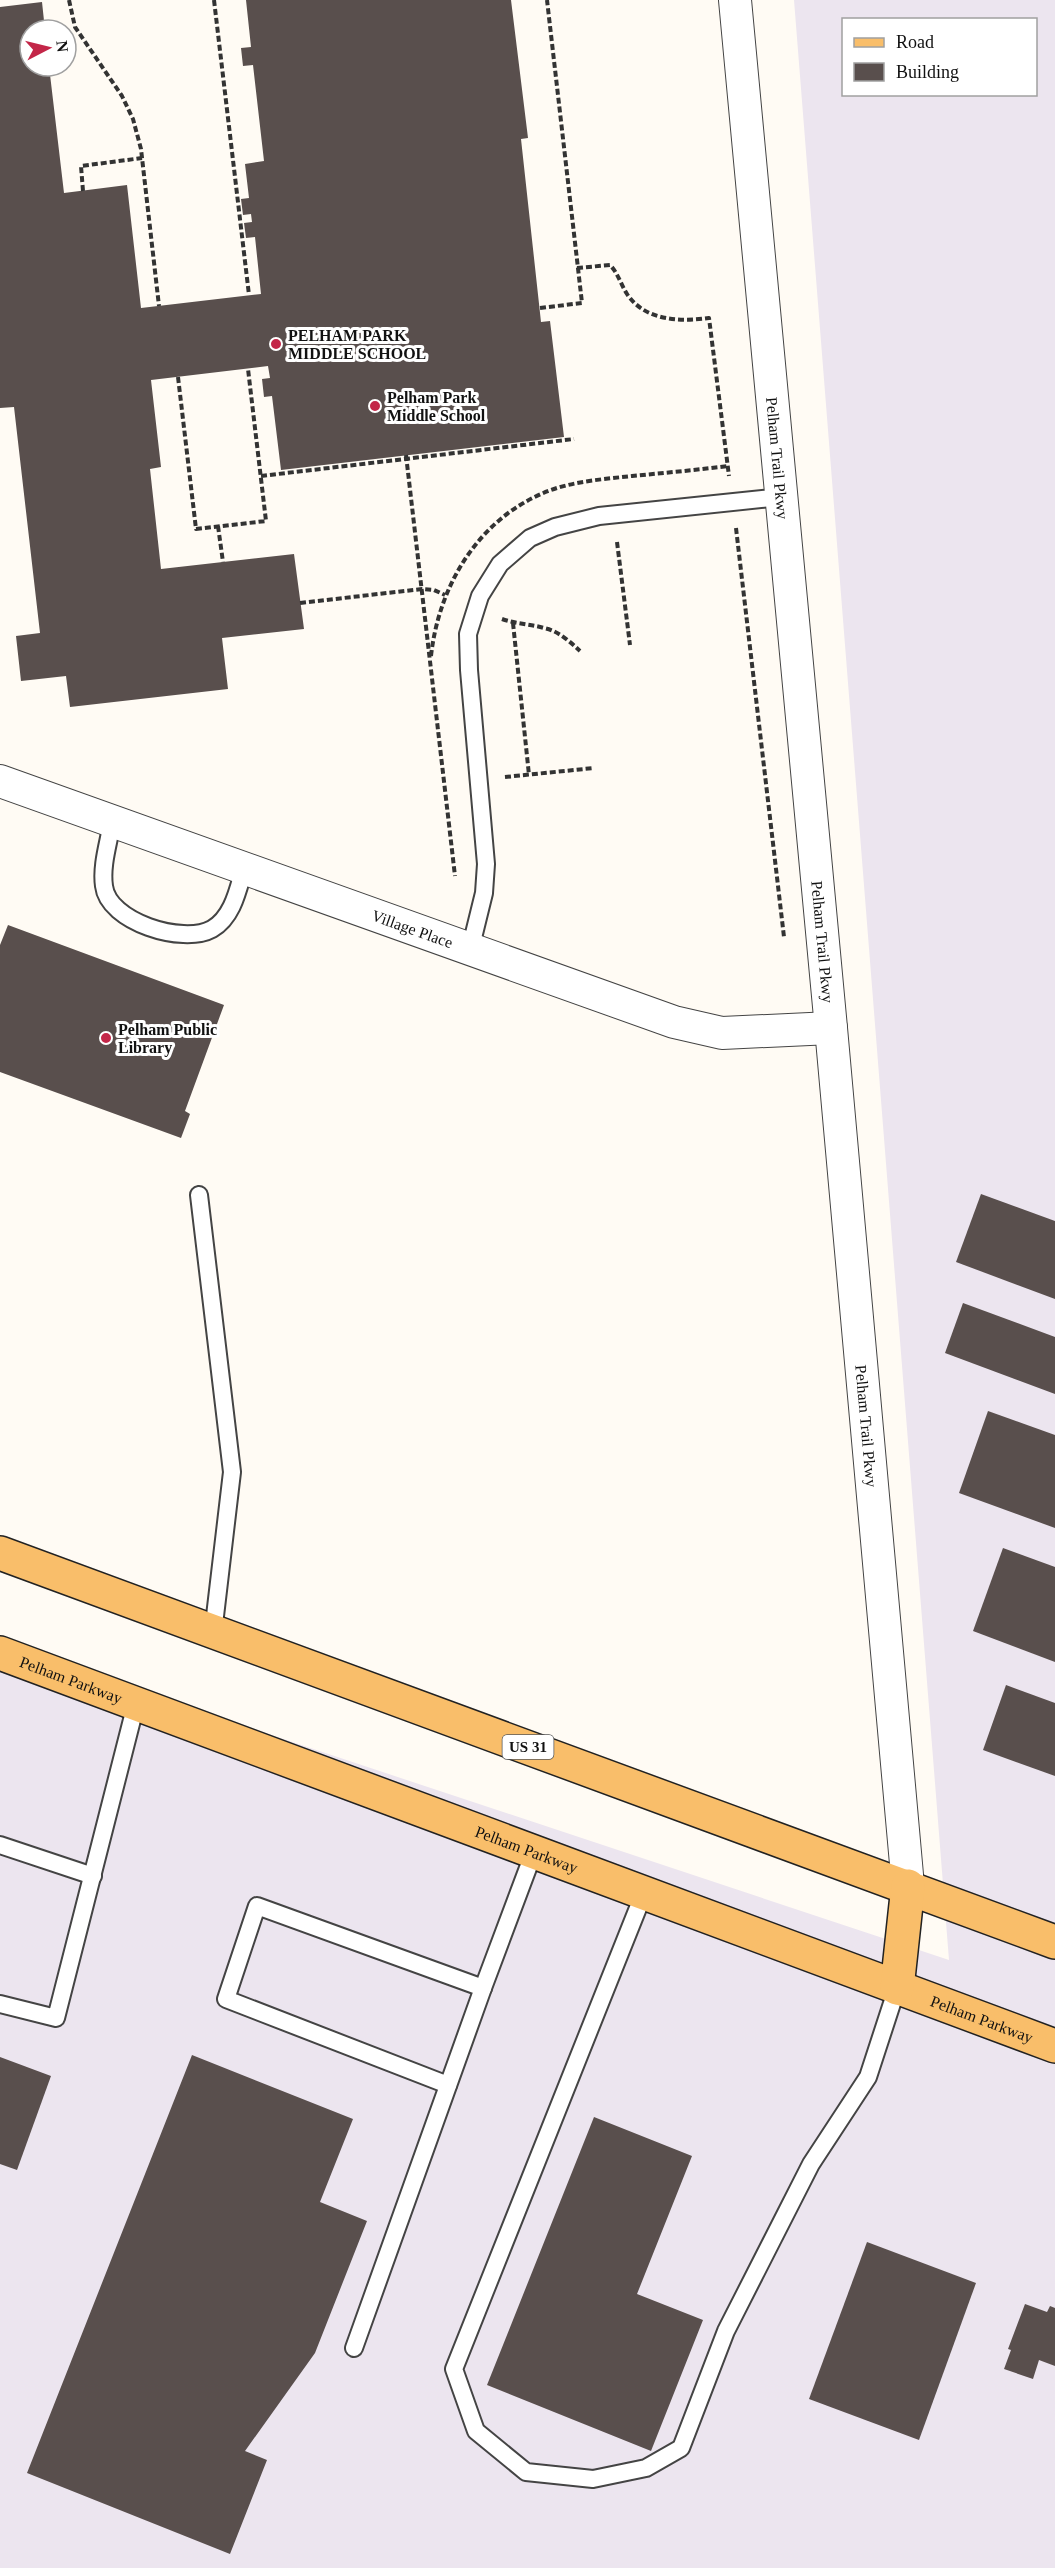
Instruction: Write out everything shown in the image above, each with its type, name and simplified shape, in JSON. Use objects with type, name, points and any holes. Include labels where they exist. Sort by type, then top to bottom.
[{"type":"main road","name":"US 31","points":[[0,1553],[1055,1942]]},
{"type":"main road","name":"Pelham Parkway","points":[[0,1653],[1055,2046]]},
{"type":"main road","points":[[897,1988],[908,1886]]},
{"type":"street","name":"Pelham Trail Pkwy","points":[[735,0],[908,1886]]},
{"type":"street","name":"Village Place","points":[[0,781],[674,1022],[722,1033],[831,1028]]},
{"type":"lane","points":[[470,950],[484,893],[486,864],[469,670],[468,634],[480,596],[500,564],[530,538],[555,527],[613,514],[781,497]]},
{"type":"lane","points":[[112,822],[104,887],[109,900],[119,912],[134,920],[188,936],[214,928],[233,903],[244,869]]},
{"type":"lane","points":[[199,1195],[232,1472],[213,1633]]},
{"type":"lane","points":[[0,2004],[56,2018],[136,1704]]},
{"type":"lane","points":[[0,1845],[93,1876]]},
{"type":"lane","points":[[354,2348],[534,1852]]},
{"type":"lane","points":[[644,1893],[454,2369],[476,2431],[526,2472],[593,2479],[646,2468],[681,2448],[731,2320],[811,2164],[868,2078],[897,1988]]},
{"type":"lane","points":[[448,2085],[226,2000],[257,1906],[483,1988]]},
{"type":"path","points":[[69,0],[75,27],[126,104],[133,119],[142,158],[159,306]]},
{"type":"path","points":[[214,0],[249,296]]},
{"type":"path","points":[[540,308],[582,303],[547,0]]},
{"type":"path","points":[[83,191],[81,166],[142,158]]},
{"type":"path","points":[[577,268],[610,266],[629,296],[644,310],[679,321],[709,318],[733,502],[784,940]]},
{"type":"path","points":[[178,377],[196,529],[266,521],[248,369]]},
{"type":"path","points":[[261,476],[407,457],[574,440]]},
{"type":"path","points":[[407,457],[457,886]]},
{"type":"path","points":[[608,479],[630,645]]},
{"type":"path","points":[[218,526],[223,562]]},
{"type":"path","points":[[300,603],[422,590]]},
{"type":"path","points":[[513,623],[529,775]]},
{"type":"path","points":[[444,784],[594,768]]},
{"type":"shaded area","points":[[794,0],[1055,0],[1055,2568],[0,2568],[0,1645],[949,1960]]},
{"type":"building","name":"PELHAM PARK MIDDLE SCHOOL","points":[[246,0],[511,0],[528,138],[521,139],[541,322],[550,321],[564,437],[281,470],[272,396],[264,397],[262,379],[270,378],[268,366],[151,380],[161,467],[150,469],[161,569],[294,554],[304,629],[222,638],[228,689],[70,707],[66,676],[21,681],[16,636],[40,633],[14,407],[0,408],[0,7],[42,2],[44,18],[18,18],[18,78],[50,78],[64,193],[127,185],[141,308],[261,294],[255,237],[246,238],[244,223],[252,222],[251,214],[243,215],[241,199],[249,198],[245,164],[264,161],[253,65],[243,66],[241,48],[251,47]]},
{"type":"building","name":"Pelham Public Library","points":[[8,925],[224,1005],[185,1111],[190,1114],[181,1138],[0,1072],[0,945]]},
{"type":"building","points":[[981,1194],[1055,1221],[1055,1299],[956,1262]]},
{"type":"building","points":[[963,1303],[1055,1337],[1055,1394],[945,1353]]},
{"type":"building","points":[[988,1411],[1055,1435],[1055,1528],[959,1493]]},
{"type":"building","points":[[1003,1548],[1055,1567],[1055,1662],[973,1631]]},
{"type":"building","points":[[1006,1685],[1055,1703],[1055,1776],[983,1750]]},
{"type":"building","points":[[192,2055],[353,2119],[320,2202],[367,2221],[315,2353],[245,2451],[267,2460],[230,2554],[27,2473]]},
{"type":"building","points":[[0,2057],[51,2076],[17,2170],[0,2164]]},
{"type":"building","points":[[594,2117],[692,2156],[637,2294],[703,2320],[651,2451],[487,2385]]},
{"type":"building","points":[[867,2242],[976,2283],[919,2440],[809,2399]]},
{"type":"building","points":[[1025,2304],[1047,2312],[1050,2306],[1055,2308],[1055,2366],[1039,2360],[1033,2379],[1004,2369],[1011,2350],[1008,2349]]},
{"type":"place","name":"PELHAM PARK MIDDLE SCHOOL","points":[[276,344]]},
{"type":"place","name":"Pelham Park Middle School","points":[[375,406]]},
{"type":"place","name":"Pelham Public Library","points":[[106,1038]]}]
